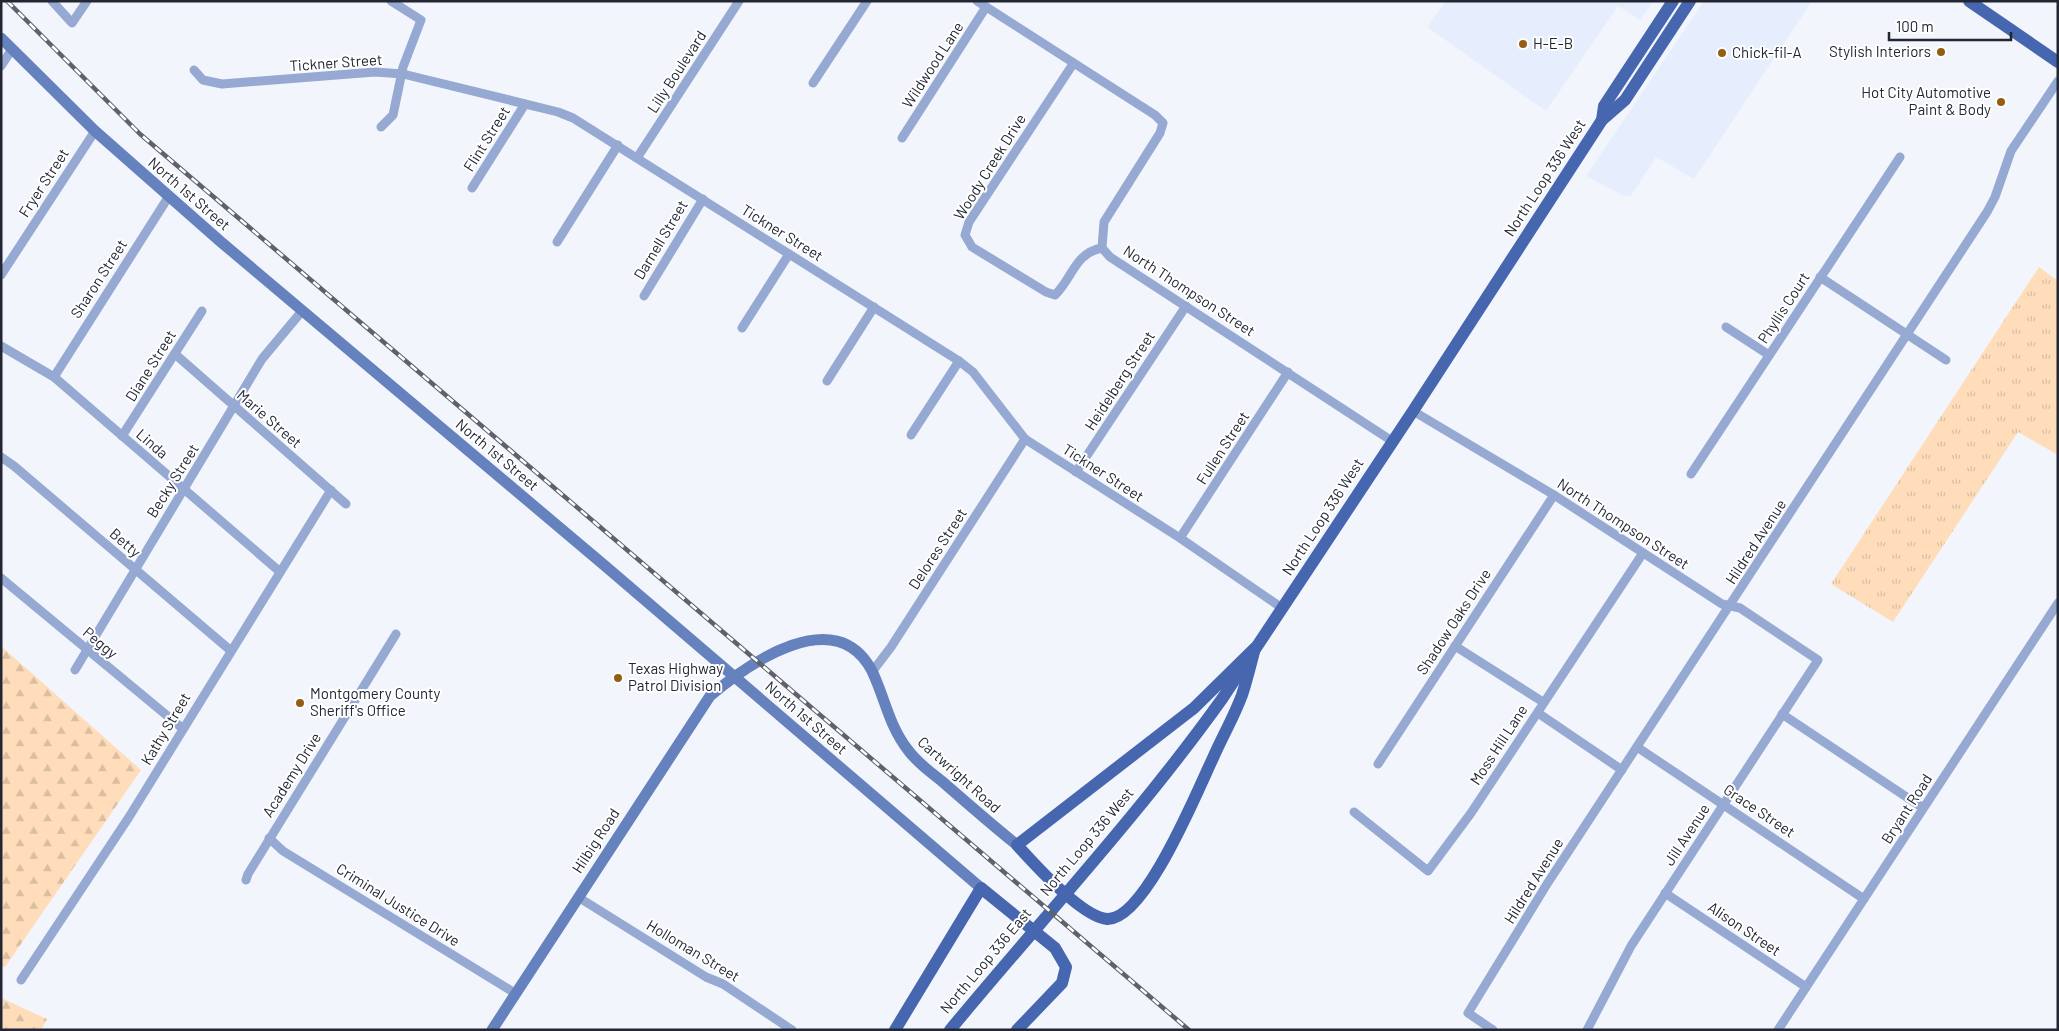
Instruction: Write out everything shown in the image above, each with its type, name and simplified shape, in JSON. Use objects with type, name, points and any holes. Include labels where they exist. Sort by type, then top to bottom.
[{"type":"main road","name":"North Loop 336 West","points":[[1602,120],[1604,106],[1673,1]]},
{"type":"main road","points":[[1673,27],[1673,13],[1678,1]]},
{"type":"main road","name":"North Loop 336 West","points":[[1047,913],[1193,740],[1413,411],[1602,120],[1624,100],[1690,1]]},
{"type":"main road","points":[[1969,1],[2058,62]]},
{"type":"main road","points":[[1640,77],[1640,64],[1661,32],[1658,24]]},
{"type":"main road","points":[[1255,648],[1242,696],[1178,834],[1158,870],[1138,899],[1120,915],[1108,919],[1098,916],[1052,883],[1017,846],[1194,708],[1255,648]]},
{"type":"main road","points":[[895,1030],[981,888],[1055,948],[1066,967],[1062,983],[1017,1030]]},
{"type":"main road","name":"North Loop 336 East","points":[[950,1030],[1047,913]]},
{"type":"street","points":[[52,1],[72,23],[87,1]]},
{"type":"street","points":[[381,127],[393,115],[403,67],[421,20],[391,1]]},
{"type":"street","name":"Lilly Boulevard","points":[[638,158],[739,1]]},
{"type":"street","points":[[813,83],[867,1]]},
{"type":"street","name":"North Thompson Street","points":[[977,1],[1155,115],[1163,123],[1160,133],[1104,222],[1102,248],[1110,257],[1392,441]]},
{"type":"street","name":"Wildwood Lane","points":[[902,138],[986,7]]},
{"type":"street","name":"North 1st Street","points":[[1,38],[95,131],[169,196],[302,311],[734,675],[981,888]]},
{"type":"street","points":[[1,66],[12,49]]},
{"type":"street","name":"Woody Creek Drive","points":[[1074,64],[969,222],[964,234],[972,247],[1046,292],[1055,295],[1064,286],[1082,257],[1090,250],[1102,248]]},
{"type":"street","name":"Tickner Street","points":[[194,70],[203,80],[222,84],[375,72],[403,74],[558,112],[573,118],[959,361],[973,372],[1025,439],[1180,538],[1282,608]]},
{"type":"street","name":"Hildred Avenue","points":[[1493,1030],[1468,1013],[1547,884],[1731,606],[1987,212],[1995,197],[2011,151],[2058,81]]},
{"type":"street","name":"Flint Street","points":[[472,188],[525,104]]},
{"type":"street","name":"Fryer Street","points":[[1,276],[95,131]]},
{"type":"street","points":[[557,242],[618,145]]},
{"type":"street","name":"Phyllis Court","points":[[1691,474],[1900,157]]},
{"type":"street","name":"Sharon Street","points":[[54,377],[169,196]]},
{"type":"street","name":"Darnell Street","points":[[644,296],[703,199]]},
{"type":"street","points":[[742,328],[788,254]]},
{"type":"street","points":[[1820,277],[1946,360]]},
{"type":"street","name":"Heidelberg Street","points":[[1076,472],[1186,306]]},
{"type":"street","points":[[827,381],[874,307]]},
{"type":"street","name":"Diane Street","points":[[122,436],[202,311]]},
{"type":"street","name":"Becky Street","points":[[76,670],[262,359],[302,311]]},
{"type":"street","points":[[1726,327],[1770,355]]},
{"type":"street","name":"Linda","points":[[1,346],[54,377],[280,571]]},
{"type":"street","name":"Marie Street","points":[[175,354],[234,408],[346,504]]},
{"type":"street","points":[[911,435],[959,361]]},
{"type":"street","name":"Fullen Street","points":[[1180,538],[1288,372]]},
{"type":"street","name":"North Thompson Street","points":[[1413,411],[1554,495],[1722,604],[1740,608],[1818,660]]},
{"type":"street","name":"Delores Street","points":[[872,672],[892,647],[1025,439]]},
{"type":"street","name":"Betty","points":[[1,458],[14,466],[230,650]]},
{"type":"street","name":"Kathy Street","points":[[21,980],[129,816],[230,650],[331,490]]},
{"type":"street","name":"Shadow Oaks Drive","points":[[1378,764],[1554,495]]},
{"type":"street","name":"Moss Hill Lane","points":[[1354,812],[1428,871],[1471,813],[1538,713],[1542,702],[1643,553]]},
{"type":"street","name":"Peggy","points":[[1,578],[182,728]]},
{"type":"street","name":"Bryant Road","points":[[1778,1030],[2058,603]]},
{"type":"street","name":"Academy Drive","points":[[246,880],[269,838],[396,634]]},
{"type":"street","name":"Cartwright Road","points":[[734,675],[789,646],[807,640],[824,638],[851,646],[872,672],[892,726],[909,753],[1017,846]]},
{"type":"street","points":[[1455,646],[1542,702]]},
{"type":"street","name":"Jill Avenue","points":[[1587,1030],[1631,946],[1818,660]]},
{"type":"street","name":"Hilbig Road","points":[[492,1030],[710,696],[734,675]]},
{"type":"street","points":[[1538,713],[1622,770]]},
{"type":"street","points":[[1782,714],[1923,808]]},
{"type":"street","name":"Grace Street","points":[[1637,747],[1864,899]]},
{"type":"street","name":"Criminal Justice Drive","points":[[269,838],[283,851],[515,993]]},
{"type":"street","name":"Alison Street","points":[[1665,893],[1806,987]]},
{"type":"street","name":"Holloman Street","points":[[578,896],[706,976],[723,984],[792,1030]]},
{"type":"shaded area","points":[[1446,1],[1653,1],[1640,20],[1618,6],[1546,111],[1427,27]]},
{"type":"shaded area","points":[[1704,1],[1812,1],[1694,179],[1656,157],[1631,196],[1624,196],[1586,176]]},
{"type":"green space","points":[[2039,267],[2058,281],[2058,455],[2018,432],[1893,622],[1831,584]]},
{"type":"green space","points":[[1,646],[141,770],[5,967],[1,966]]},
{"type":"green space","points":[[1,998],[47,1019],[41,1030],[1,1030]]},
{"type":"railway","points":[[7,1],[140,134],[1189,1030]]},
{"type":"place","name":"H-E-B","points":[[1523,44]]},
{"type":"place","name":"Stylish Interiors","points":[[1941,52]]},
{"type":"place","name":"Chick-fil-A","points":[[1722,53]]},
{"type":"place","name":"Hot City Automotive Paint & Body","points":[[2001,102]]},
{"type":"place","name":"Texas Highway Patrol Division","points":[[618,678]]},
{"type":"place","name":"Montgomery County Sheriff's Office","points":[[300,703]]}]
